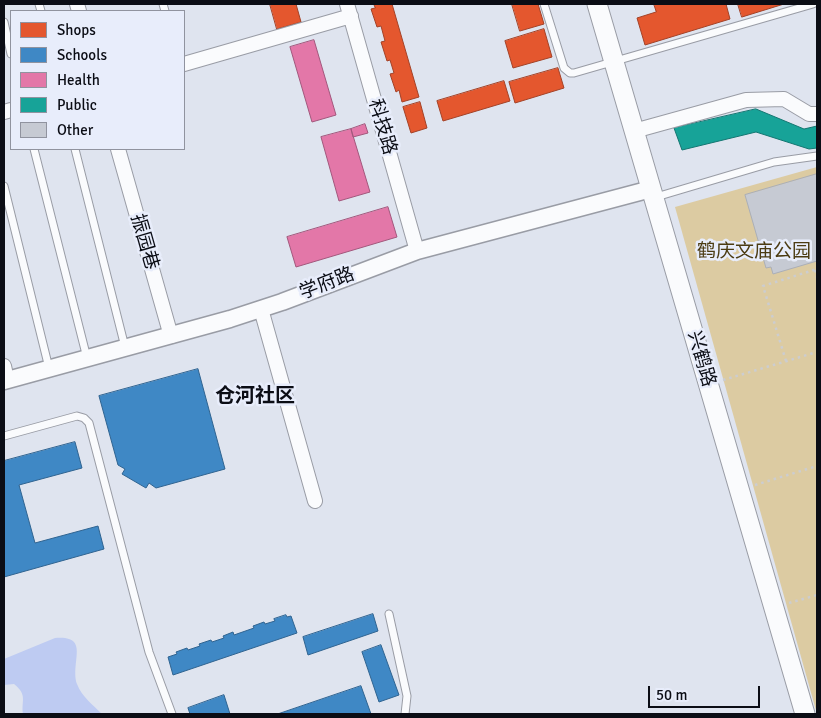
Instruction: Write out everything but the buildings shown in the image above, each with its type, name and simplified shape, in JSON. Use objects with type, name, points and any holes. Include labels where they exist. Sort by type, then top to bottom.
[{"type":"main road","name":"兴鹤路","points":[[597,4],[805,714]]},
{"type":"street","points":[[185,64],[349,10]]},
{"type":"street","name":"科技路","points":[[349,10],[417,251]]},
{"type":"street","points":[[634,131],[746,100],[784,99],[809,114],[817,114]]},
{"type":"street","name":"振园巷","points":[[118,150],[171,336]]},
{"type":"street","name":"学府路","points":[[5,375],[49,368],[230,319],[417,251],[652,193]]},
{"type":"street","points":[[261,309],[315,501]]},
{"type":"lane","points":[[544,4],[564,68],[566,71],[574,73],[813,4]]},
{"type":"lane","points":[[4,22],[10,49]]},
{"type":"lane","points":[[34,150],[87,358]]},
{"type":"lane","points":[[75,150],[125,348]]},
{"type":"lane","points":[[652,193],[774,162],[817,156]]},
{"type":"lane","points":[[4,186],[49,368]]},
{"type":"lane","points":[[4,436],[77,416],[84,418],[89,424],[149,652],[172,714]]},
{"type":"lane","points":[[389,614],[407,696],[405,714]]},
{"type":"path","points":[[786,361],[763,286],[816,269],[817,278]]},
{"type":"path","points":[[708,384],[817,352]]},
{"type":"path","points":[[739,490],[817,466]]},
{"type":"path","points":[[774,608],[817,595]]},
{"type":"green space","name":"鹤庆文庙公园","points":[[817,167],[817,714],[675,207]]},
{"type":"water","points":[[55,638],[66,638],[73,641],[76,645],[77,684],[85,697],[102,714],[23,714],[21,692],[14,684],[4,685],[4,659]]},
{"type":"district","name":"仓河社区","points":[[255,397]]}]
